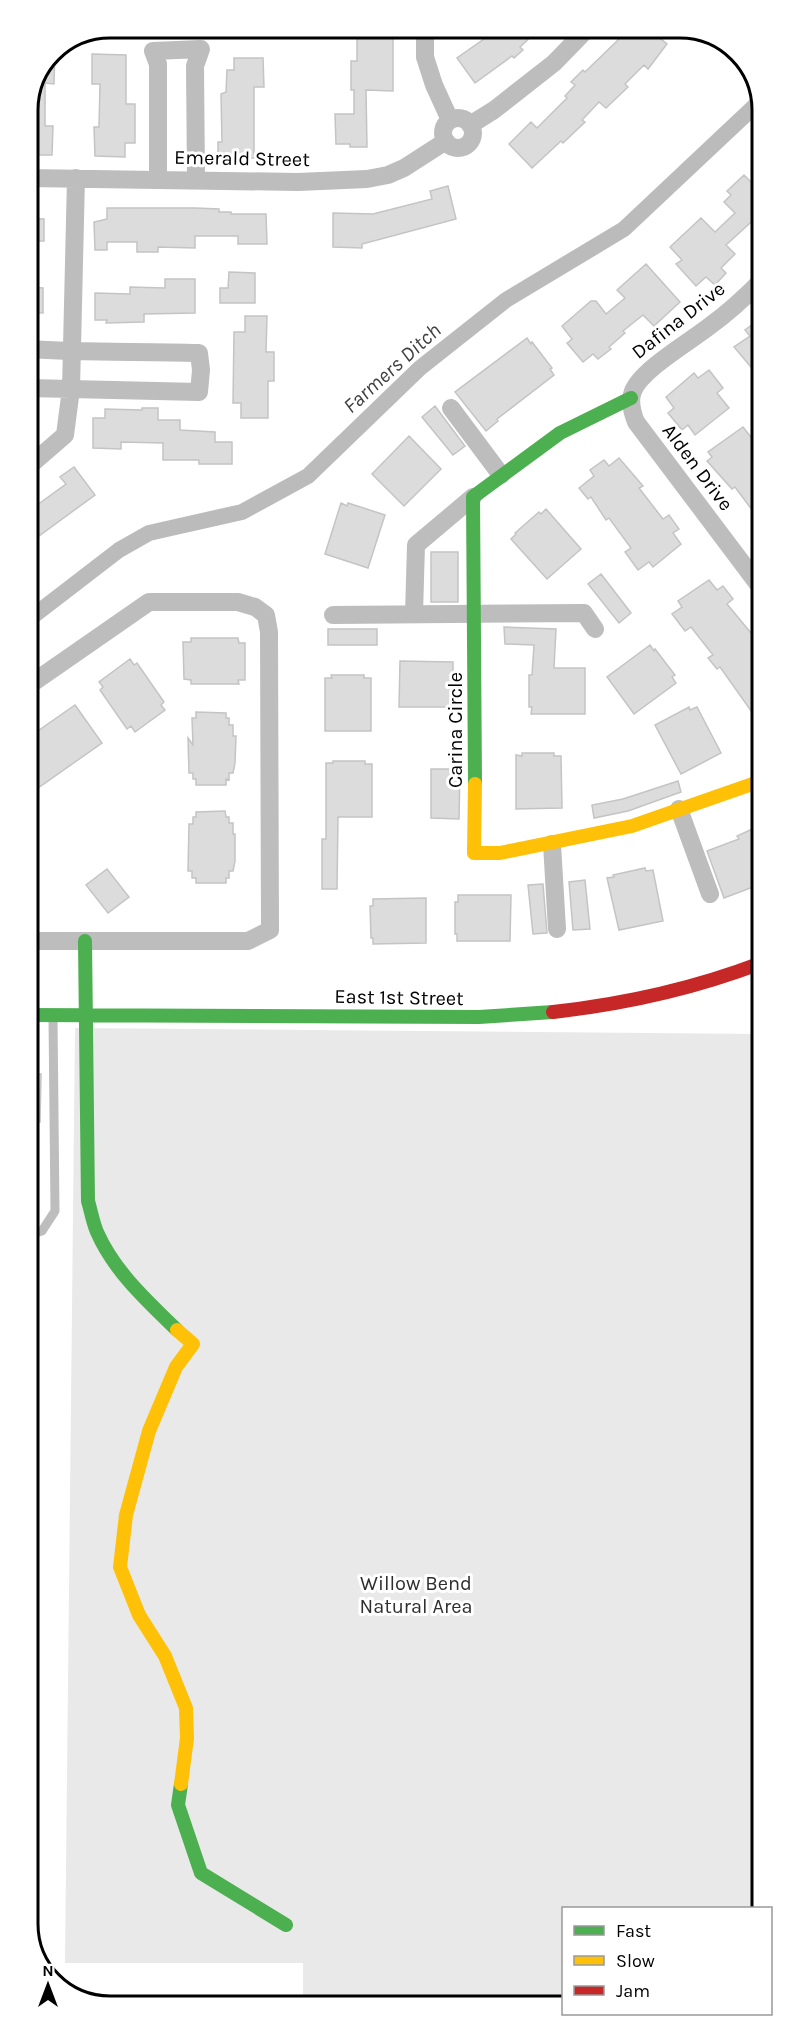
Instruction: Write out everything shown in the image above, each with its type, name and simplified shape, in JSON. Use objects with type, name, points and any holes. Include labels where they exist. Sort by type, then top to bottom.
[{"type":"street","points":[[425,38],[425,57],[434,85],[450,120]]},
{"type":"street","points":[[470,125],[494,110],[554,63],[578,38]]},
{"type":"street","points":[[158,179],[158,64],[153,51],[201,49],[195,66],[196,180]]},
{"type":"street","points":[[461,119],[470,125],[473,132],[472,137],[465,145],[455,147],[446,141],[443,128],[450,120],[461,119]]},
{"type":"street","name":"Emerald Street","points":[[38,178],[298,182],[367,179],[388,175],[404,168],[446,141]]},
{"type":"street","points":[[38,459],[65,435],[71,389],[70,352],[76,178]]},
{"type":"street","name":"Dafina Drive","points":[[631,398],[644,374],[713,324],[752,289]]},
{"type":"street","points":[[38,350],[199,353],[201,370],[199,392],[38,388]]},
{"type":"street","points":[[414,614],[416,545],[501,475],[560,433],[631,398]]},
{"type":"street","name":"Alden Drive","points":[[631,398],[631,410],[636,422],[752,576]]},
{"type":"street","points":[[451,408],[501,475]]},
{"type":"street","name":"Carina Circle","points":[[473,497],[476,753],[474,853],[500,853],[632,826],[752,784]]},
{"type":"street","points":[[38,679],[149,602],[238,602],[255,607],[266,615],[270,930],[248,941],[38,941]]},
{"type":"street","points":[[333,615],[584,613],[595,629]]},
{"type":"street","points":[[679,809],[710,894]]},
{"type":"street","points":[[552,844],[557,930]]},
{"type":"street","points":[[85,941],[88,1201],[97,1233],[118,1266],[153,1308],[193,1344],[176,1367],[149,1431],[126,1515],[120,1567],[139,1615],[165,1656],[186,1708],[187,1738],[178,1805],[201,1873],[286,1925]]},
{"type":"street","name":"East 1st Street","points":[[37,1015],[479,1017],[534,1015],[588,1009],[642,999],[695,986],[752,966]]},
{"type":"lane","points":[[37,1232],[42,1231],[55,1211],[53,1015]]},
{"type":"green space","name":"Willow Bend Natural Area","points":[[75,1028],[752,1034],[752,1907],[562,1907],[562,1996],[303,1995],[303,1963],[78,1963],[78,1955],[65,1955]]},
{"type":"building","points":[[357,37],[393,37],[393,91],[366,90],[367,147],[336,144],[335,114],[354,114],[351,61],[357,61]]},
{"type":"building","points":[[486,38],[530,38],[520,47],[523,50],[514,58],[512,56],[475,83],[457,58]]},
{"type":"building","points":[[619,38],[660,38],[667,44],[648,69],[644,65],[625,84],[628,87],[606,108],[599,102],[582,120],[585,122],[532,168],[509,144],[531,122],[537,128],[567,98],[565,96],[575,85],[571,82],[583,70],[585,72]]},
{"type":"building","points":[[92,54],[126,55],[126,104],[135,104],[135,143],[125,143],[125,157],[95,156],[94,127],[99,127],[100,84],[92,84]]},
{"type":"building","points":[[234,58],[263,58],[264,87],[254,87],[254,158],[221,158],[221,155],[218,155],[218,142],[222,142],[221,94],[226,92],[227,70],[234,70]]},
{"type":"building","points":[[55,62],[54,84],[45,83],[45,126],[53,126],[52,155],[38,155],[38,104],[45,77]]},
{"type":"building","points":[[744,175],[752,183],[752,221],[726,245],[735,254],[721,268],[726,273],[715,285],[706,277],[696,286],[676,264],[682,260],[670,247],[701,218],[715,232],[735,213],[724,202],[731,195],[727,191]]},
{"type":"building","points":[[448,186],[456,219],[362,244],[362,248],[333,247],[333,213],[373,214],[432,199],[430,191]]},
{"type":"building","points":[[107,208],[195,208],[219,209],[219,212],[231,212],[231,214],[266,214],[267,244],[238,244],[238,236],[195,236],[195,248],[158,247],[158,252],[137,252],[137,242],[107,242],[107,250],[95,250],[94,222],[107,219]]},
{"type":"building","points":[[38,219],[44,219],[44,241],[38,241]]},
{"type":"building","points":[[646,264],[680,302],[654,326],[643,315],[623,331],[625,333],[609,347],[611,349],[598,359],[593,354],[583,362],[567,343],[572,339],[562,326],[591,301],[596,301],[606,314],[625,298],[617,290]]},
{"type":"building","points":[[229,272],[255,273],[255,303],[220,303],[220,288],[228,288]]},
{"type":"building","points":[[165,279],[195,279],[195,313],[144,314],[144,322],[106,323],[107,320],[95,320],[95,293],[130,294],[130,287],[165,288]]},
{"type":"building","points":[[38,288],[43,288],[43,313],[38,313]]},
{"type":"building","points":[[245,316],[267,316],[266,352],[274,352],[274,381],[268,381],[268,418],[241,418],[241,403],[233,403],[234,332],[245,332]]},
{"type":"building","points":[[752,325],[752,368],[734,347],[750,336],[745,330]]},
{"type":"building","points":[[527,338],[552,368],[550,369],[554,375],[497,419],[498,421],[486,431],[455,392]]},
{"type":"building","points":[[709,370],[723,388],[717,393],[729,408],[695,435],[688,425],[682,430],[668,413],[674,408],[666,397],[694,373],[698,378]]},
{"type":"building","points":[[435,406],[465,446],[453,455],[422,417]]},
{"type":"building","points":[[142,408],[158,408],[158,420],[180,420],[180,430],[215,432],[215,442],[232,442],[232,464],[199,464],[199,460],[163,460],[163,443],[121,442],[121,449],[93,448],[93,418],[105,418],[105,409],[142,410]]},
{"type":"building","points":[[743,427],[752,438],[752,510],[735,487],[732,489],[707,461],[712,457],[708,452]]},
{"type":"building","points":[[409,436],[441,469],[404,506],[372,474]]},
{"type":"building","points":[[619,458],[643,486],[639,488],[663,519],[669,515],[679,529],[673,533],[681,544],[653,567],[649,562],[638,570],[625,552],[631,548],[609,518],[606,520],[591,497],[588,499],[579,488],[594,476],[590,470],[604,460],[609,466]]},
{"type":"building","points":[[74,467],[95,495],[38,537],[38,504],[66,484],[60,477]]},
{"type":"building","points":[[341,503],[347,506],[348,503],[385,515],[368,568],[325,554]]},
{"type":"building","points":[[546,509],[581,549],[547,579],[511,539],[539,512],[541,514]]},
{"type":"building","points":[[431,552],[458,552],[458,602],[431,602]]},
{"type":"building","points":[[601,574],[631,613],[619,623],[588,584]]},
{"type":"building","points":[[709,580],[717,590],[723,586],[733,599],[727,604],[752,634],[752,712],[720,667],[717,669],[708,658],[713,655],[691,627],[685,631],[672,614],[682,607],[678,601]]},
{"type":"building","points":[[504,627],[556,629],[554,668],[585,668],[585,714],[531,714],[529,675],[532,675],[534,645],[505,644]]},
{"type":"building","points":[[328,629],[377,629],[377,645],[328,645]]},
{"type":"building","points":[[191,638],[238,638],[239,643],[245,643],[245,680],[238,680],[239,684],[191,684],[191,680],[184,679],[183,642],[191,642]]},
{"type":"building","points":[[650,645],[675,675],[672,677],[676,683],[634,714],[607,677]]},
{"type":"building","points":[[130,659],[134,665],[137,663],[164,702],[161,705],[165,710],[135,732],[131,726],[127,729],[100,690],[103,687],[99,682]]},
{"type":"building","points":[[400,661],[453,662],[453,707],[399,707]]},
{"type":"building","points":[[331,675],[364,675],[364,678],[371,678],[371,731],[325,731],[325,678],[332,678]]},
{"type":"building","points":[[75,705],[102,743],[38,788],[38,731]]},
{"type":"building","points":[[689,707],[690,710],[697,707],[721,753],[681,774],[655,725]]},
{"type":"building","points":[[196,712],[226,713],[229,725],[233,725],[233,736],[236,736],[235,763],[233,773],[229,773],[229,780],[226,779],[226,785],[196,785],[193,773],[189,773],[188,738],[193,745],[192,718],[196,718]]},
{"type":"building","points":[[522,753],[554,753],[554,756],[561,756],[562,808],[516,809],[516,755],[522,756]]},
{"type":"building","points":[[333,761],[365,761],[365,764],[372,764],[372,817],[338,817],[337,889],[322,889],[322,839],[326,839],[326,763],[333,763]]},
{"type":"building","points":[[431,769],[460,769],[459,819],[431,818]]},
{"type":"building","points":[[678,781],[681,792],[628,811],[594,818],[592,805],[623,799]]},
{"type":"building","points":[[225,811],[226,817],[229,817],[229,823],[233,823],[233,834],[235,834],[233,871],[229,871],[226,883],[196,883],[196,878],[192,878],[192,871],[188,871],[189,824],[193,824],[196,812]]},
{"type":"building","points":[[752,829],[752,887],[724,898],[707,851],[739,839],[737,836]]},
{"type":"building","points":[[645,868],[646,871],[653,870],[663,921],[619,930],[607,878]]},
{"type":"building","points":[[107,869],[129,897],[108,913],[86,885]]},
{"type":"building","points":[[585,880],[590,929],[573,930],[569,882]]},
{"type":"building","points":[[543,884],[547,933],[533,934],[528,885]]},
{"type":"building","points":[[458,895],[511,895],[510,941],[457,941],[455,902],[458,902]]},
{"type":"building","points":[[426,898],[426,943],[373,944],[370,906],[373,906],[373,899]]},
{"type":"building","points":[[37,1074],[41,1074],[40,1122],[37,1122]]},
{"type":"waterway","name":"Farmers Ditch","points":[[38,613],[119,550],[149,533],[242,512],[308,476],[420,368],[506,300],[624,229],[752,109]]},
{"type":"traffic: fast","points":[[475,784],[473,497],[560,433],[631,398]]},
{"type":"traffic: fast","points":[[85,941],[88,1201],[97,1232],[112,1260],[132,1285],[177,1330]]},
{"type":"traffic: fast","points":[[37,1015],[479,1017],[553,1012]]},
{"type":"traffic: fast","points":[[181,1784],[178,1805],[201,1873],[286,1925]]},
{"type":"traffic: slow","points":[[475,784],[474,853],[500,853],[632,826],[752,784]]},
{"type":"traffic: slow","points":[[177,1330],[193,1344],[176,1367],[149,1431],[126,1515],[120,1567],[139,1615],[165,1656],[186,1708],[187,1738],[181,1784]]},
{"type":"traffic: jam","points":[[553,1012],[606,1005],[659,994],[710,981],[752,966]]}]
